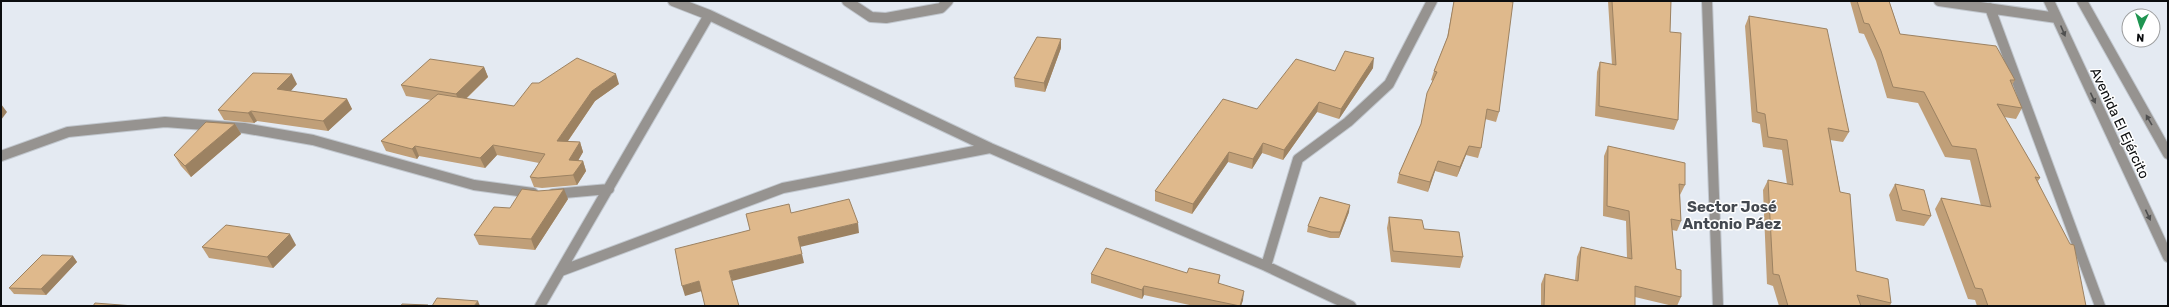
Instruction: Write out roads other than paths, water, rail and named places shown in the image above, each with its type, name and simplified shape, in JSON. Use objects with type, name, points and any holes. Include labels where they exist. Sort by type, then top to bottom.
[{"type":"street","points":[[673,1],[709,15],[990,148],[1266,266],[1351,306]]},
{"type":"street","points":[[847,1],[871,17],[886,18],[941,8],[948,1]]},
{"type":"street","points":[[1266,266],[1298,159],[1348,122],[1389,84],[1432,1]]},
{"type":"street","points":[[1707,1],[1718,306]]},
{"type":"street","points":[[1939,1],[2057,18]]},
{"type":"street","name":"Avenida El Ejército","points":[[2049,1],[2076,62],[2168,256]]},
{"type":"street","name":"Avenida El Ejército","points":[[2082,1],[2168,154]]},
{"type":"street","points":[[1990,8],[2100,306]]},
{"type":"street","points":[[540,306],[709,15]]},
{"type":"street","points":[[1,156],[68,132],[164,122],[244,128],[313,140],[474,185],[542,195],[609,189]]},
{"type":"street","points":[[561,271],[783,188],[990,148]]},
{"type":"district","name":"Sector José Antonio Páez","points":[[1732,216]]}]
